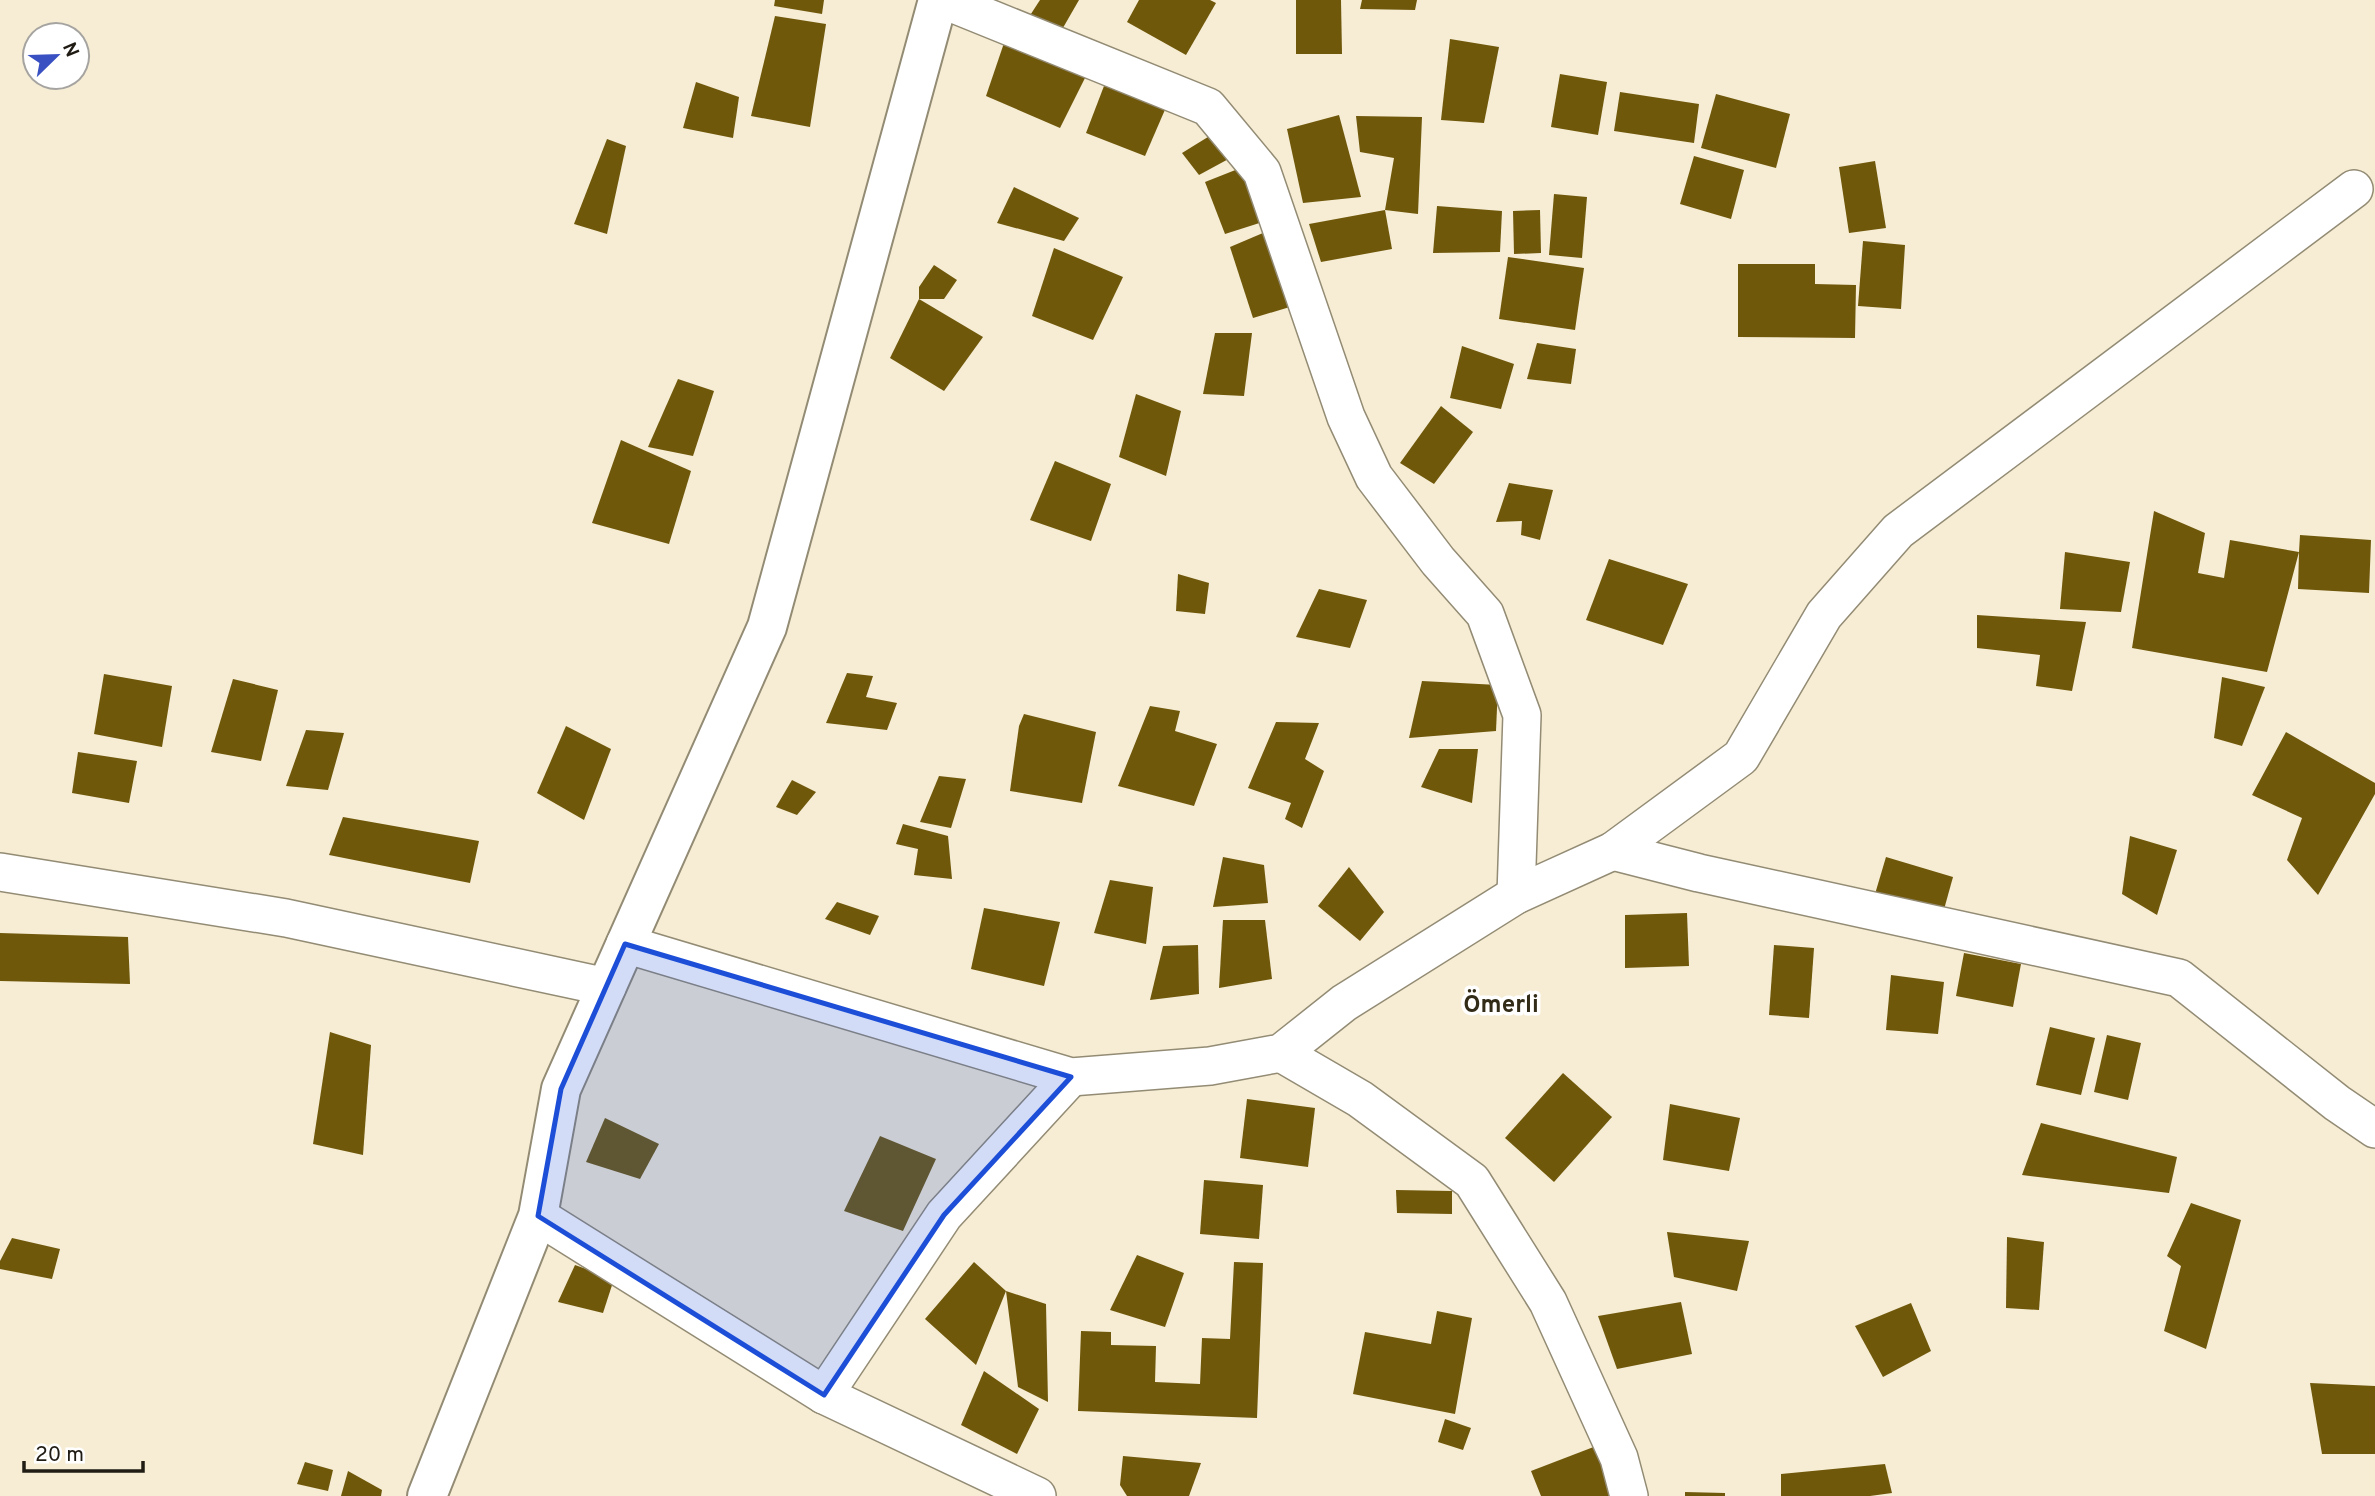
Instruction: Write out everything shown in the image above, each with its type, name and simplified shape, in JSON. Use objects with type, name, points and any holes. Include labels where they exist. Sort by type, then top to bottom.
[{"type":"street","points":[[428,1496],[538,1216],[561,1089],[767,627],[938,0]]},
{"type":"street","points":[[944,0],[1208,107],[1262,172],[1346,417],[1374,477],[1438,561],[1485,614],[1522,715],[1516,895]]},
{"type":"street","points":[[625,944],[1071,1077],[1210,1066],[1281,1053],[1344,1003],[1516,895],[1613,851],[1741,757],[1824,615],[1898,531],[2354,189]]},
{"type":"street","points":[[1613,851],[1699,873],[2179,978],[2375,1129]]},
{"type":"street","points":[[0,872],[286,918],[607,987]]},
{"type":"street","points":[[1281,1053],[1360,1100],[1472,1181],[1548,1302],[1619,1458],[1629,1496]]},
{"type":"street","points":[[824,1395],[944,1215],[1071,1077]]},
{"type":"street","points":[[538,1216],[824,1395],[1037,1496]]},
{"type":"highlighted area","points":[[625,944],[1071,1077],[944,1215],[824,1395],[538,1216],[561,1089]]},
{"type":"building","points":[[775,0],[824,0],[822,14],[774,6]]},
{"type":"building","points":[[1040,0],[1079,0],[1060,33],[1027,20]]},
{"type":"building","points":[[1139,0],[1210,0],[1216,3],[1186,55],[1127,22]]},
{"type":"building","points":[[1296,0],[1341,0],[1342,54],[1296,54]]},
{"type":"building","points":[[1362,0],[1417,0],[1415,10],[1360,9]]},
{"type":"building","points":[[775,16],[826,24],[810,127],[751,116]]},
{"type":"building","points":[[1450,39],[1499,47],[1484,123],[1441,120]]},
{"type":"building","points":[[1004,43],[1086,76],[1060,128],[986,96]]},
{"type":"building","points":[[1560,74],[1607,82],[1598,135],[1551,127]]},
{"type":"building","points":[[696,82],[739,97],[733,138],[683,128]]},
{"type":"building","points":[[1104,86],[1167,105],[1145,156],[1086,133]]},
{"type":"building","points":[[1620,92],[1699,104],[1694,143],[1614,131]]},
{"type":"building","points":[[1716,94],[1790,114],[1776,168],[1701,148]]},
{"type":"building","points":[[1339,115],[1361,197],[1303,203],[1287,129]]},
{"type":"building","points":[[1356,116],[1422,117],[1418,214],[1385,210],[1394,158],[1360,152]]},
{"type":"building","points":[[1216,132],[1234,156],[1199,175],[1182,153]]},
{"type":"building","points":[[607,139],[626,146],[607,234],[574,224]]},
{"type":"building","points":[[1694,156],[1744,170],[1731,219],[1680,204]]},
{"type":"building","points":[[1875,161],[1886,228],[1849,233],[1839,167]]},
{"type":"building","points":[[1243,167],[1272,219],[1225,234],[1205,182]]},
{"type":"building","points":[[1014,187],[1079,218],[1064,241],[997,223]]},
{"type":"building","points":[[1554,194],[1587,197],[1582,258],[1549,255]]},
{"type":"building","points":[[1437,206],[1502,211],[1500,252],[1433,253]]},
{"type":"building","points":[[1385,210],[1392,249],[1321,262],[1309,224]]},
{"type":"building","points":[[1540,210],[1541,253],[1514,254],[1513,211]]},
{"type":"building","points":[[1270,230],[1303,303],[1253,318],[1230,247]]},
{"type":"building","points":[[1863,241],[1905,245],[1901,309],[1858,306]]},
{"type":"building","points":[[1054,248],[1123,277],[1093,340],[1032,316]]},
{"type":"building","points":[[1508,257],[1584,268],[1575,330],[1499,319]]},
{"type":"building","points":[[1738,264],[1815,264],[1815,284],[1856,285],[1855,338],[1738,337]]},
{"type":"building","points":[[934,265],[957,280],[944,299],[919,299],[919,287]]},
{"type":"building","points":[[919,299],[983,337],[944,391],[890,358]]},
{"type":"building","points":[[1215,333],[1252,333],[1244,396],[1203,394]]},
{"type":"building","points":[[1537,343],[1576,349],[1571,384],[1527,379]]},
{"type":"building","points":[[1462,346],[1514,364],[1501,409],[1450,398]]},
{"type":"building","points":[[678,379],[714,391],[693,456],[648,447]]},
{"type":"building","points":[[1136,394],[1181,411],[1166,476],[1119,457]]},
{"type":"building","points":[[1441,406],[1473,432],[1434,484],[1400,463]]},
{"type":"building","points":[[621,440],[691,471],[669,544],[592,523]]},
{"type":"building","points":[[1055,461],[1111,484],[1091,541],[1030,520]]},
{"type":"building","points":[[1509,483],[1553,490],[1540,540],[1521,535],[1522,521],[1496,522]]},
{"type":"building","points":[[2154,511],[2205,533],[2198,573],[2224,578],[2230,540],[2299,552],[2267,672],[2132,648]]},
{"type":"building","points":[[2300,535],[2371,540],[2369,593],[2298,589]]},
{"type":"building","points":[[2065,552],[2130,562],[2121,612],[2060,609]]},
{"type":"building","points":[[1609,559],[1688,584],[1663,645],[1586,620]]},
{"type":"building","points":[[1178,574],[1209,583],[1205,614],[1176,611]]},
{"type":"building","points":[[1319,589],[1367,600],[1350,648],[1296,637]]},
{"type":"building","points":[[1977,615],[2086,622],[2072,691],[2036,686],[2040,655],[1977,648]]},
{"type":"building","points":[[847,673],[873,676],[866,697],[897,703],[887,730],[826,723]]},
{"type":"building","points":[[104,674],[172,686],[162,747],[94,734]]},
{"type":"building","points":[[2222,677],[2265,687],[2242,746],[2214,738]]},
{"type":"building","points":[[233,679],[278,690],[261,761],[211,752]]},
{"type":"building","points":[[1422,681],[1498,685],[1496,731],[1409,738]]},
{"type":"building","points":[[1150,706],[1180,711],[1175,731],[1217,744],[1194,806],[1118,786]]},
{"type":"building","points":[[1024,714],[1096,732],[1082,803],[1010,791],[1019,726]]},
{"type":"building","points":[[1276,722],[1319,723],[1305,759],[1324,771],[1302,828],[1285,819],[1291,803],[1248,788]]},
{"type":"building","points":[[566,726],[611,749],[584,820],[537,793]]},
{"type":"building","points":[[306,730],[344,733],[328,790],[286,786]]},
{"type":"building","points":[[2286,732],[2375,783],[2375,794],[2318,895],[2287,860],[2302,818],[2252,795]]},
{"type":"building","points":[[1439,749],[1478,749],[1472,803],[1421,787]]},
{"type":"building","points":[[78,752],[137,761],[129,803],[72,793]]},
{"type":"building","points":[[939,776],[966,779],[951,828],[920,822]]},
{"type":"building","points":[[792,780],[816,792],[797,815],[776,807]]},
{"type":"building","points":[[343,817],[479,841],[470,883],[329,855]]},
{"type":"building","points":[[903,824],[948,836],[952,879],[914,875],[918,849],[896,844]]},
{"type":"building","points":[[2130,836],[2177,850],[2157,915],[2122,894]]},
{"type":"building","points":[[1223,857],[1264,865],[1268,903],[1213,907]]},
{"type":"building","points":[[1886,857],[1953,877],[1943,913],[1875,894]]},
{"type":"building","points":[[1349,867],[1384,912],[1360,941],[1318,906]]},
{"type":"building","points":[[1110,880],[1153,887],[1146,944],[1094,933]]},
{"type":"building","points":[[837,902],[879,916],[870,935],[825,919]]},
{"type":"building","points":[[984,908],[1060,922],[1044,986],[971,969]]},
{"type":"building","points":[[1687,913],[1689,966],[1625,968],[1625,915]]},
{"type":"building","points":[[1223,920],[1265,920],[1272,979],[1219,988]]},
{"type":"building","points":[[0,933],[128,937],[130,984],[0,981]]},
{"type":"building","points":[[1198,945],[1199,994],[1150,1000],[1163,946]]},
{"type":"building","points":[[1774,945],[1814,948],[1809,1018],[1769,1015]]},
{"type":"building","points":[[1964,953],[2021,964],[2013,1007],[1956,996]]},
{"type":"building","points":[[1891,975],[1944,982],[1938,1034],[1886,1030]]},
{"type":"building","points":[[2050,1027],[2095,1038],[2081,1095],[2036,1085]]},
{"type":"building","points":[[330,1032],[371,1045],[363,1155],[313,1144]]},
{"type":"building","points":[[2107,1035],[2141,1043],[2128,1100],[2094,1092]]},
{"type":"building","points":[[1563,1073],[1612,1117],[1554,1182],[1505,1138]]},
{"type":"building","points":[[1247,1099],[1315,1108],[1308,1167],[1240,1158]]},
{"type":"building","points":[[1670,1104],[1740,1118],[1729,1171],[1663,1160]]},
{"type":"building","points":[[605,1118],[659,1144],[640,1179],[586,1162]]},
{"type":"building","points":[[2041,1123],[2177,1157],[2169,1193],[2022,1175]]},
{"type":"building","points":[[880,1136],[936,1159],[903,1231],[844,1211]]},
{"type":"building","points":[[1204,1180],[1263,1185],[1259,1239],[1200,1234]]},
{"type":"building","points":[[1396,1190],[1452,1191],[1452,1214],[1397,1213]]},
{"type":"building","points":[[2191,1203],[2241,1220],[2206,1349],[2164,1331],[2181,1266],[2167,1256]]},
{"type":"building","points":[[1667,1232],[1749,1241],[1737,1291],[1674,1277]]},
{"type":"building","points":[[2007,1237],[2044,1242],[2039,1310],[2006,1308]]},
{"type":"building","points":[[12,1238],[60,1249],[52,1279],[0,1269],[0,1261]]},
{"type":"building","points":[[1137,1255],[1184,1273],[1165,1327],[1110,1310]]},
{"type":"building","points":[[974,1262],[1006,1291],[976,1365],[925,1319]]},
{"type":"building","points":[[1234,1262],[1263,1263],[1257,1418],[1078,1411],[1081,1331],[1111,1332],[1111,1345],[1156,1346],[1155,1382],[1200,1384],[1202,1338],[1230,1339]]},
{"type":"building","points":[[575,1265],[614,1279],[603,1313],[558,1302]]},
{"type":"building","points":[[1006,1291],[1046,1304],[1048,1402],[1018,1387]]},
{"type":"building","points":[[1681,1302],[1692,1354],[1617,1369],[1598,1316]]},
{"type":"building","points":[[1911,1303],[1931,1351],[1883,1377],[1855,1326]]},
{"type":"building","points":[[1437,1311],[1472,1318],[1455,1414],[1353,1394],[1365,1332],[1431,1344]]},
{"type":"building","points":[[984,1371],[1039,1409],[1017,1454],[961,1425]]},
{"type":"building","points":[[2310,1383],[2375,1386],[2375,1454],[2322,1454]]},
{"type":"building","points":[[1445,1419],[1471,1428],[1463,1450],[1438,1442]]},
{"type":"building","points":[[1604,1443],[1611,1496],[1541,1496],[1531,1471]]},
{"type":"building","points":[[1123,1456],[1201,1463],[1189,1496],[1127,1496],[1120,1485]]},
{"type":"building","points":[[305,1462],[333,1470],[328,1491],[297,1484]]},
{"type":"building","points":[[1885,1464],[1892,1493],[1870,1496],[1781,1496],[1781,1474]]},
{"type":"building","points":[[348,1471],[382,1490],[381,1496],[341,1496]]},
{"type":"building","points":[[1685,1492],[1725,1493],[1725,1496],[1685,1496]]},
{"type":"district","name":"Ömerli","points":[[1501,1006]]}]
